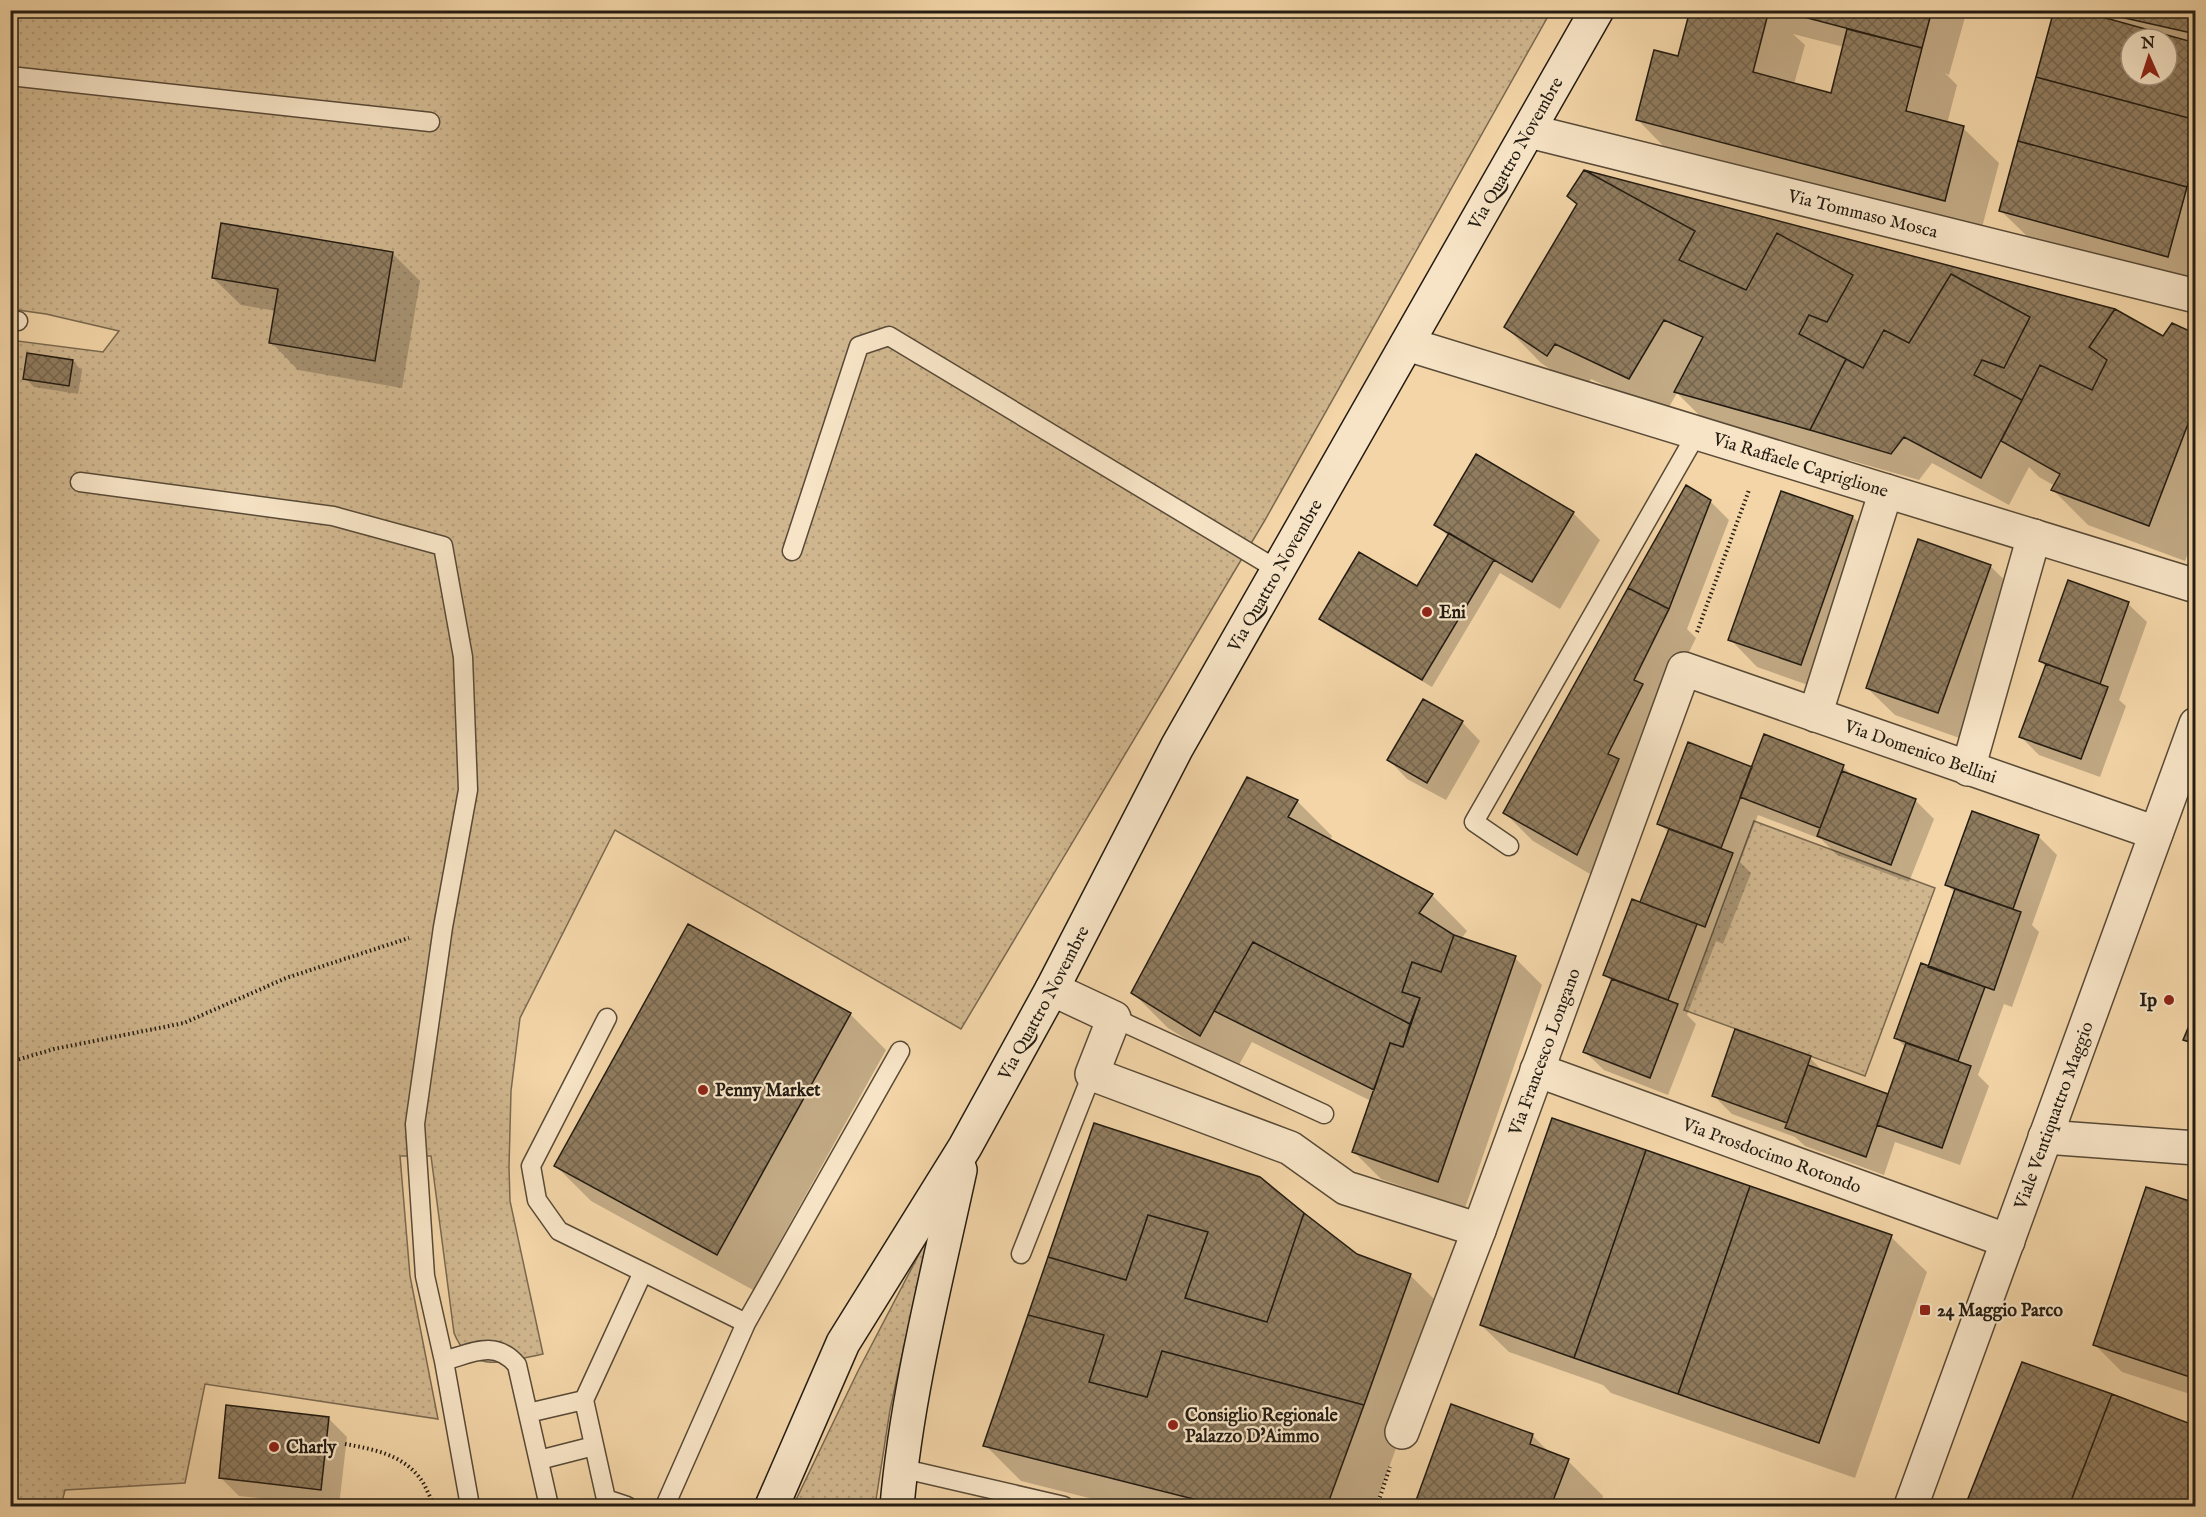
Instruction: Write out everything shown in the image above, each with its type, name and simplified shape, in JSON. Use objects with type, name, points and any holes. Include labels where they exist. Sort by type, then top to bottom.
[{"type":"street","name":"Via Quattro Novembre","points":[[772,1506],[843,1343],[964,1147],[1053,989],[1177,747],[1597,10]]},
{"type":"street","name":"Via Tommaso Mosca","points":[[1528,131],[2196,296]]},
{"type":"street","name":"Via Raffaele Capriglione","points":[[1407,344],[2196,585]]},
{"type":"street","points":[[1815,715],[1887,491]]},
{"type":"street","points":[[1968,769],[2034,536]]},
{"type":"street","name":"Via Domenico Bellini","points":[[1684,669],[2156,833]]},
{"type":"street","name":"Via Francesco Longano","points":[[1402,1432],[1479,1230],[1684,669]]},
{"type":"street","name":"Viale Ventiquattro Maggio","points":[[1911,1506],[2196,724]]},
{"type":"street","points":[[1053,989],[1114,1018],[1092,1074],[1290,1148],[1346,1188],[1479,1230]]},
{"type":"street","name":"Via Prosdocimo Rotondo","points":[[1537,1070],[2008,1240]]},
{"type":"street","points":[[2045,1137],[2196,1148]]},
{"type":"street","name":"Via Quattro Novembre","points":[[897,1506],[900,1468],[964,1147]]},
{"type":"lane","points":[[10,76],[430,122]]},
{"type":"lane","points":[[792,551],[859,346],[889,336],[1278,570]]},
{"type":"lane","points":[[1509,846],[1474,822],[1697,434]]},
{"type":"lane","points":[[80,482],[333,516],[443,546],[463,657],[468,790],[443,927],[415,1124],[425,1276],[444,1361],[471,1506]]},
{"type":"lane","points":[[607,1018],[531,1166],[537,1200],[560,1230],[746,1323]]},
{"type":"lane","points":[[1114,1018],[1323,1114]]},
{"type":"lane","points":[[665,1506],[746,1323],[900,1051]]},
{"type":"lane","points":[[1021,1254],[1092,1074]]},
{"type":"lane","points":[[627,1506],[606,1498],[584,1400],[643,1272]]},
{"type":"lane","points":[[444,1361],[494,1349],[508,1355],[517,1365],[549,1506]]},
{"type":"lane","points":[[528,1413],[584,1400]]},
{"type":"lane","points":[[539,1460],[594,1446]]},
{"type":"lane","points":[[900,1468],[1064,1506]]},
{"type":"path","points":[[1684,669],[1762,453]]},
{"type":"path","points":[[10,1062],[54,1049],[184,1023],[286,978],[443,927]]},
{"type":"path","points":[[345,1444],[375,1449],[402,1461],[420,1477],[435,1506]]},
{"type":"shaded area","points":[[11,11],[1551,11],[1265,520],[961,1029],[615,830],[520,1018],[511,1091],[510,1201],[543,1354],[517,1360],[492,1362],[480,1360],[461,1347],[454,1333],[431,1156],[400,1156],[410,1276],[438,1419],[205,1384],[185,1483],[65,1490],[61,1506],[10,1506],[10,340],[103,352],[119,331],[46,314],[11,309]]},
{"type":"shaded area","points":[[1754,821],[1935,888],[1865,1076],[1684,1010]]},
{"type":"shaded area","points":[[928,1237],[890,1410],[875,1506],[793,1506],[858,1371]]},
{"type":"building","points":[[1690,10],[1769,10],[1753,72],[1831,93],[1847,29],[1922,48],[1906,111],[1964,126],[1945,201],[1636,120],[1654,50],[1678,56]]},
{"type":"building","points":[[1777,10],[1932,10],[1922,48]]},
{"type":"building","points":[[2054,10],[2077,10],[2138,27],[2119,27],[2119,87],[2179,87],[2179,38],[2196,43],[2196,120],[2036,77]]},
{"type":"building","points":[[2110,10],[2196,10],[2196,34],[2179,30],[2179,27],[2165,27],[2107,14]]},
{"type":"building","points":[[2036,77],[2196,120],[2196,158],[2187,187],[2018,141]]},
{"type":"building","points":[[2018,141],[2187,187],[2168,257],[1999,211]]},
{"type":"building","points":[[1584,170],[1695,231],[1679,260],[1746,290],[1777,233],[1853,275],[1827,322],[1809,315],[1799,334],[1846,359],[1810,430],[1674,392],[1703,337],[1664,320],[1629,379],[1555,344],[1547,356],[1504,327],[1577,204],[1567,196]]},
{"type":"building","points":[[1584,170],[2115,309],[2089,347],[2107,360],[2092,390],[2040,365],[2022,400],[1974,375],[1982,360],[2004,368],[2030,317],[1951,274],[1909,343],[1884,330],[1863,368],[1799,334],[1809,315],[1827,322],[1853,275],[1777,233],[1746,290],[1679,260],[1695,231]]},
{"type":"building","points":[[221,223],[393,252],[375,361],[269,343],[278,289],[212,278]]},
{"type":"building","points":[[1951,274],[2030,317],[2004,368],[1982,360],[1974,375],[2022,400],[1981,478],[1904,437],[1891,454],[1810,430],[1846,359],[1863,368],[1884,330],[1909,343]]},
{"type":"building","points":[[2115,309],[2163,336],[2172,323],[2196,334],[2196,403],[2149,526],[2051,490],[2060,474],[2001,441],[2040,365],[2092,390],[2107,360],[2089,347]]},
{"type":"building","points":[[27,353],[73,360],[69,386],[23,379]]},
{"type":"building","points":[[1476,454],[1574,512],[1532,582],[1434,525]]},
{"type":"building","points":[[1686,485],[1711,500],[1669,609],[1628,588]]},
{"type":"building","points":[[1781,491],[1853,516],[1801,665],[1728,640]]},
{"type":"building","points":[[1449,533],[1494,560],[1422,680],[1319,619],[1359,552],[1417,586]]},
{"type":"building","points":[[1918,539],[1991,565],[1938,713],[1866,688]]},
{"type":"building","points":[[2068,580],[2129,602],[2100,684],[2039,661]]},
{"type":"building","points":[[1628,588],[1669,609],[1634,680],[1643,684],[1608,754],[1619,759],[1577,855],[1503,813]]},
{"type":"building","points":[[2046,664],[2108,687],[2081,759],[2019,737]]},
{"type":"building","points":[[1423,699],[1463,721],[1427,783],[1387,760]]},
{"type":"building","points":[[1764,734],[1844,765],[1820,828],[1740,797]]},
{"type":"building","points":[[1688,742],[1752,767],[1721,848],[1657,824]]},
{"type":"building","points":[[1842,771],[1916,799],[1891,865],[1817,836]]},
{"type":"building","points":[[1247,777],[1298,800],[1288,817],[1433,894],[1419,913],[1454,935],[1441,972],[1412,962],[1402,992],[1420,998],[1410,1024],[1253,942],[1200,1036],[1131,993]]},
{"type":"building","points":[[1972,811],[2039,835],[2013,909],[1945,885]]},
{"type":"building","points":[[1669,829],[1733,853],[1705,927],[1640,902]]},
{"type":"building","points":[[1955,889],[2021,912],[1994,990],[1928,967]]},
{"type":"building","points":[[1632,899],[1697,924],[1668,1000],[1603,975]]},
{"type":"building","name":"Penny Market","points":[[688,924],[851,1013],[717,1255],[554,1166]]},
{"type":"building","points":[[1454,935],[1516,956],[1438,1182],[1352,1152],[1390,1043],[1403,1047],[1420,998],[1402,992],[1412,962],[1441,972]]},
{"type":"building","points":[[1253,942],[1410,1024],[1403,1047],[1390,1043],[1374,1090],[1214,1011]]},
{"type":"building","points":[[1921,963],[1985,987],[1958,1061],[1894,1038]]},
{"type":"building","points":[[1612,979],[1678,1004],[1650,1078],[1583,1052]]},
{"type":"building","points":[[2196,1009],[2196,1044],[2183,1040]]},
{"type":"building","points":[[1735,1029],[1811,1056],[1787,1123],[1712,1096]]},
{"type":"building","points":[[1906,1043],[1971,1066],[1942,1148],[1877,1125]]},
{"type":"building","points":[[1808,1065],[1888,1094],[1866,1157],[1785,1128]]},
{"type":"building","points":[[1552,1118],[1646,1150],[1574,1358],[1480,1325]]},
{"type":"building","points":[[1094,1123],[1260,1177],[1304,1213],[1267,1322],[1185,1298],[1208,1232],[1148,1215],[1126,1280],[1048,1257]]},
{"type":"building","points":[[1646,1150],[1750,1186],[1678,1394],[1574,1358]]},
{"type":"building","points":[[1750,1186],[1892,1235],[1819,1443],[1678,1394]]},
{"type":"building","points":[[2146,1187],[2196,1203],[2196,1379],[2093,1345]]},
{"type":"building","points":[[1304,1213],[1357,1254],[1411,1274],[1364,1405],[1162,1351],[1147,1397],[1089,1382],[1104,1335],[1028,1315],[1048,1257],[1126,1280],[1148,1215],[1208,1232],[1185,1298],[1267,1322]]},
{"type":"building","name":"Consiglio Regionale Palazzo D'Aimmo","points":[[1028,1315],[1104,1335],[1089,1382],[1147,1397],[1162,1351],[1364,1405],[1327,1506],[1221,1506],[983,1446]]},
{"type":"building","points":[[2022,1362],[2112,1394],[2069,1506],[1965,1506]]},
{"type":"building","points":[[2112,1394],[2196,1426],[2196,1506],[2069,1506]]},
{"type":"building","points":[[1451,1404],[1533,1434],[1530,1444],[1569,1459],[1551,1506],[1414,1506]]},
{"type":"building","name":"Charly","points":[[226,1405],[329,1417],[321,1490],[219,1478]]},
{"type":"place","name":"Eni","points":[[1427,612]]},
{"type":"place","name":"Ip","points":[[2169,1000]]},
{"type":"place","name":"Penny Market","points":[[703,1090]]},
{"type":"place","name":"24 Maggio Parco","points":[[1925,1310]]},
{"type":"place","name":"Consiglio Regionale Palazzo D'Aimmo","points":[[1173,1425]]},
{"type":"place","name":"Charly","points":[[274,1447]]}]
